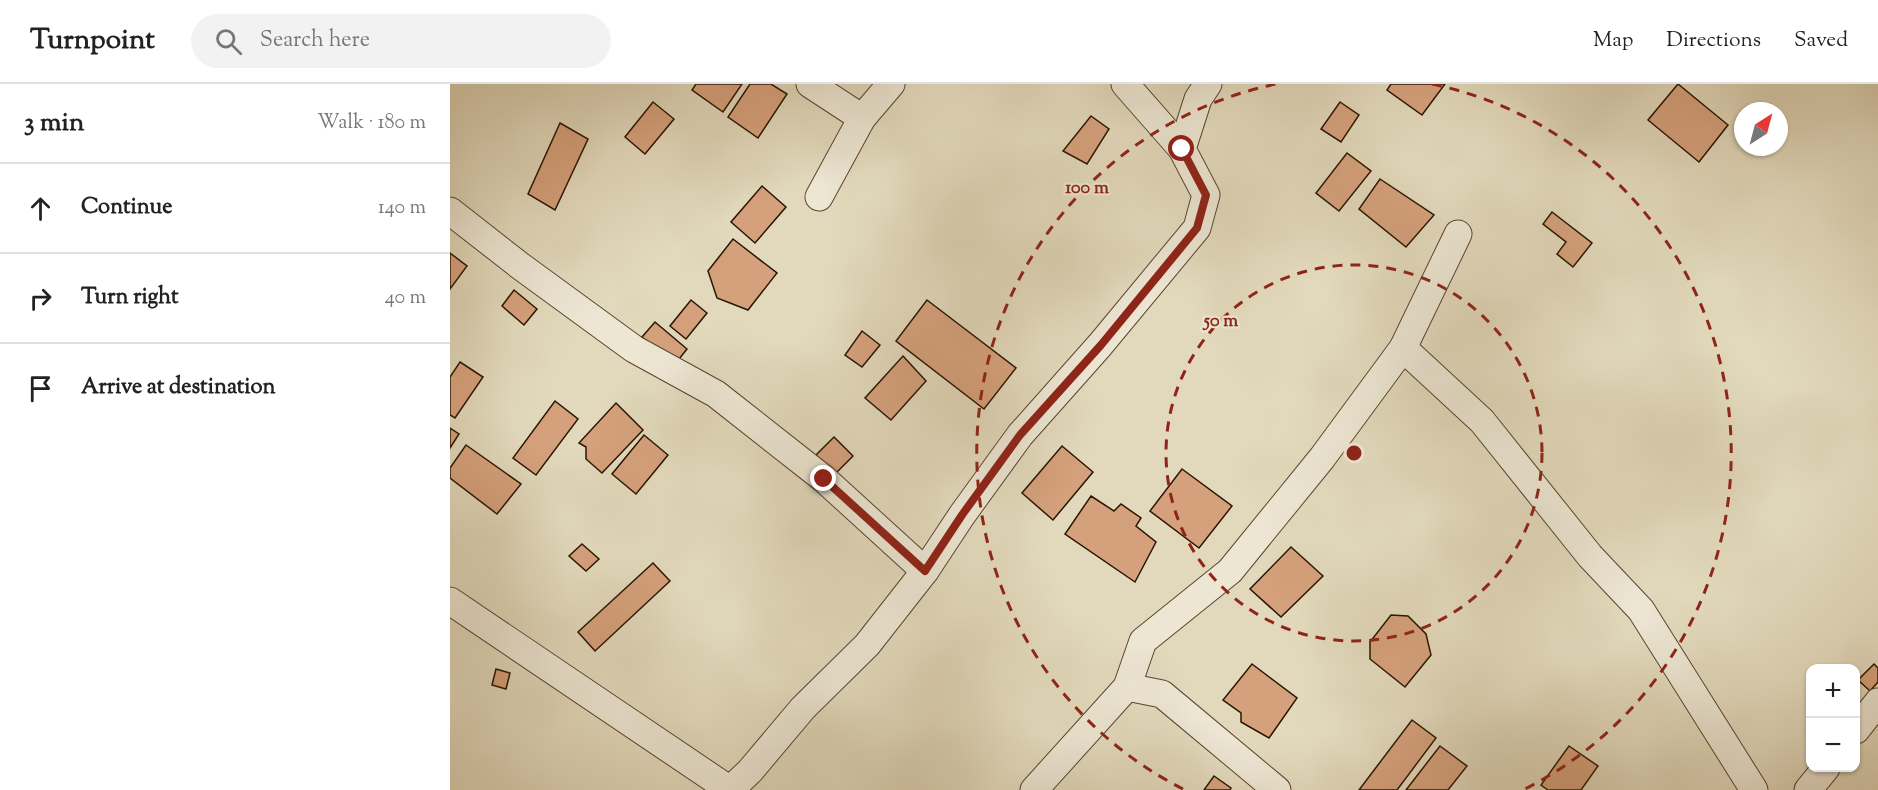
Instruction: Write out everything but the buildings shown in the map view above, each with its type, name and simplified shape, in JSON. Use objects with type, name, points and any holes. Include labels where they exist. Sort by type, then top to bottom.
[{"type":"street","points":[[810,84],[862,118]]},
{"type":"street","points":[[819,197],[862,118],[891,84]]},
{"type":"street","points":[[450,601],[730,790],[750,771],[803,708],[867,645],[925,571],[1020,435],[1101,345],[1197,228],[1206,195],[1182,149],[1125,84]]},
{"type":"street","points":[[1182,149],[1198,99],[1208,84]]},
{"type":"street","points":[[450,212],[634,349],[716,394],[824,479],[925,571]]},
{"type":"street","points":[[1034,790],[1127,687],[1143,640],[1230,571],[1322,458],[1403,348],[1458,234]]},
{"type":"street","points":[[1403,348],[1482,421],[1590,556],[1641,610],[1754,790]]},
{"type":"street","points":[[1127,687],[1162,694],[1276,790]]},
{"type":"street","points":[[1860,725],[1878,702]]},
{"type":"street","points":[[1808,790],[1823,772]]},
{"type":"route","points":[[824,479],[925,571],[1020,435],[1101,345],[1197,228],[1206,195],[1182,149]]}]
